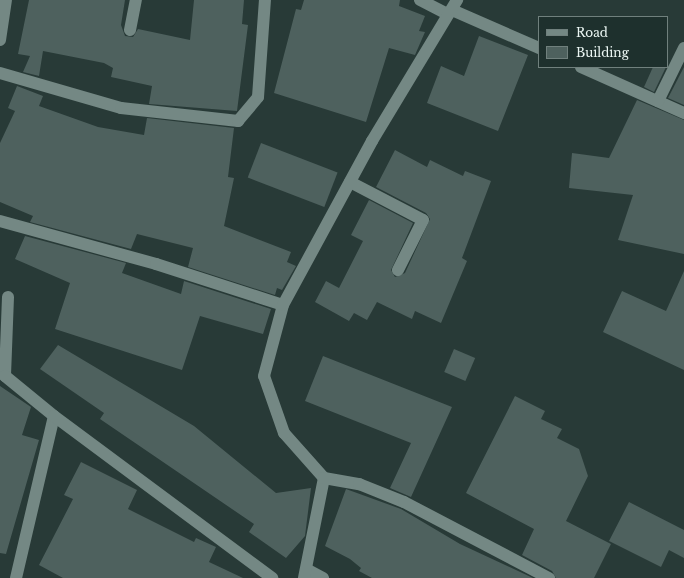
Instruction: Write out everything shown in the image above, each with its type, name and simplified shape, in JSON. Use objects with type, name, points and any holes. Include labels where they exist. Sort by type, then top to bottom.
[{"type":"street","points":[[0,40],[6,0]]},
{"type":"street","points":[[130,30],[136,0]]},
{"type":"street","points":[[0,73],[121,108],[238,121],[258,98],[266,0]]},
{"type":"street","points":[[420,0],[452,8],[538,48]]},
{"type":"street","points":[[452,8],[350,182],[283,305],[264,376],[284,433],[324,478],[359,484],[404,502],[548,578]]},
{"type":"street","points":[[658,101],[684,48]]},
{"type":"street","points":[[583,68],[684,113]]},
{"type":"street","points":[[350,182],[423,220],[398,270]]},
{"type":"street","points":[[0,221],[156,264],[283,305]]},
{"type":"street","points":[[8,297],[5,376],[54,416],[272,578]]},
{"type":"street","points":[[16,578],[54,416]]},
{"type":"street","points":[[323,578],[306,574],[324,478]]},
{"type":"building","points":[[29,0],[125,0],[121,25],[125,36],[133,37],[138,29],[190,40],[194,0],[244,0],[242,24],[248,25],[237,111],[149,104],[152,86],[111,77],[113,68],[104,63],[43,51],[39,76],[23,72],[30,56],[18,54]]},
{"type":"building","points":[[304,0],[400,0],[399,6],[425,16],[419,31],[425,32],[415,55],[389,48],[366,122],[274,93],[296,9],[301,10]]},
{"type":"building","points":[[479,36],[528,55],[498,131],[427,103],[441,66],[464,76]]},
{"type":"building","points":[[684,67],[684,105],[668,98]]},
{"type":"building","points":[[653,68],[666,68],[654,92],[644,87]]},
{"type":"building","points":[[17,86],[43,96],[39,106],[98,127],[144,135],[147,118],[234,128],[228,177],[234,178],[224,226],[291,252],[287,262],[296,266],[282,290],[277,288],[275,295],[188,267],[193,248],[137,234],[131,249],[30,222],[33,216],[0,202],[0,143],[15,111],[8,108]]},
{"type":"building","points":[[637,100],[684,120],[684,254],[618,240],[633,195],[569,188],[572,153],[609,158]]},
{"type":"building","points":[[261,143],[338,172],[324,207],[248,178]]},
{"type":"building","points":[[395,150],[427,167],[430,160],[463,176],[465,171],[491,181],[462,258],[467,261],[441,323],[415,311],[412,319],[377,302],[367,320],[354,313],[349,321],[315,302],[326,281],[339,288],[363,241],[351,235],[369,200],[413,223],[391,270],[395,277],[405,273],[430,219],[426,213],[376,187]]},
{"type":"building","points":[[25,236],[126,263],[122,273],[181,294],[184,281],[271,309],[263,334],[200,316],[182,370],[55,329],[70,283],[15,259]]},
{"type":"building","points":[[684,271],[684,370],[603,332],[622,291],[666,311]]},
{"type":"building","points":[[58,345],[194,426],[276,493],[311,488],[305,536],[286,558],[249,532],[254,524],[100,419],[104,413],[40,369]]},
{"type":"building","points":[[454,349],[475,358],[465,381],[444,372]]},
{"type":"building","points":[[323,356],[452,407],[411,497],[390,488],[411,443],[305,401]]},
{"type":"building","points":[[0,386],[31,407],[22,435],[39,440],[6,554],[0,553]]},
{"type":"building","points":[[515,396],[545,411],[541,419],[562,429],[557,438],[579,449],[588,476],[566,521],[611,544],[594,578],[556,578],[552,571],[522,555],[534,529],[466,493]]},
{"type":"building","points":[[81,462],[137,490],[128,509],[194,542],[196,538],[216,547],[209,562],[243,578],[63,578],[39,565],[73,499],[64,495]]},
{"type":"building","points":[[346,489],[401,509],[460,544],[533,578],[372,578],[359,571],[361,568],[350,559],[325,546]]},
{"type":"building","points":[[629,502],[684,530],[684,558],[669,550],[661,567],[609,541]]}]
